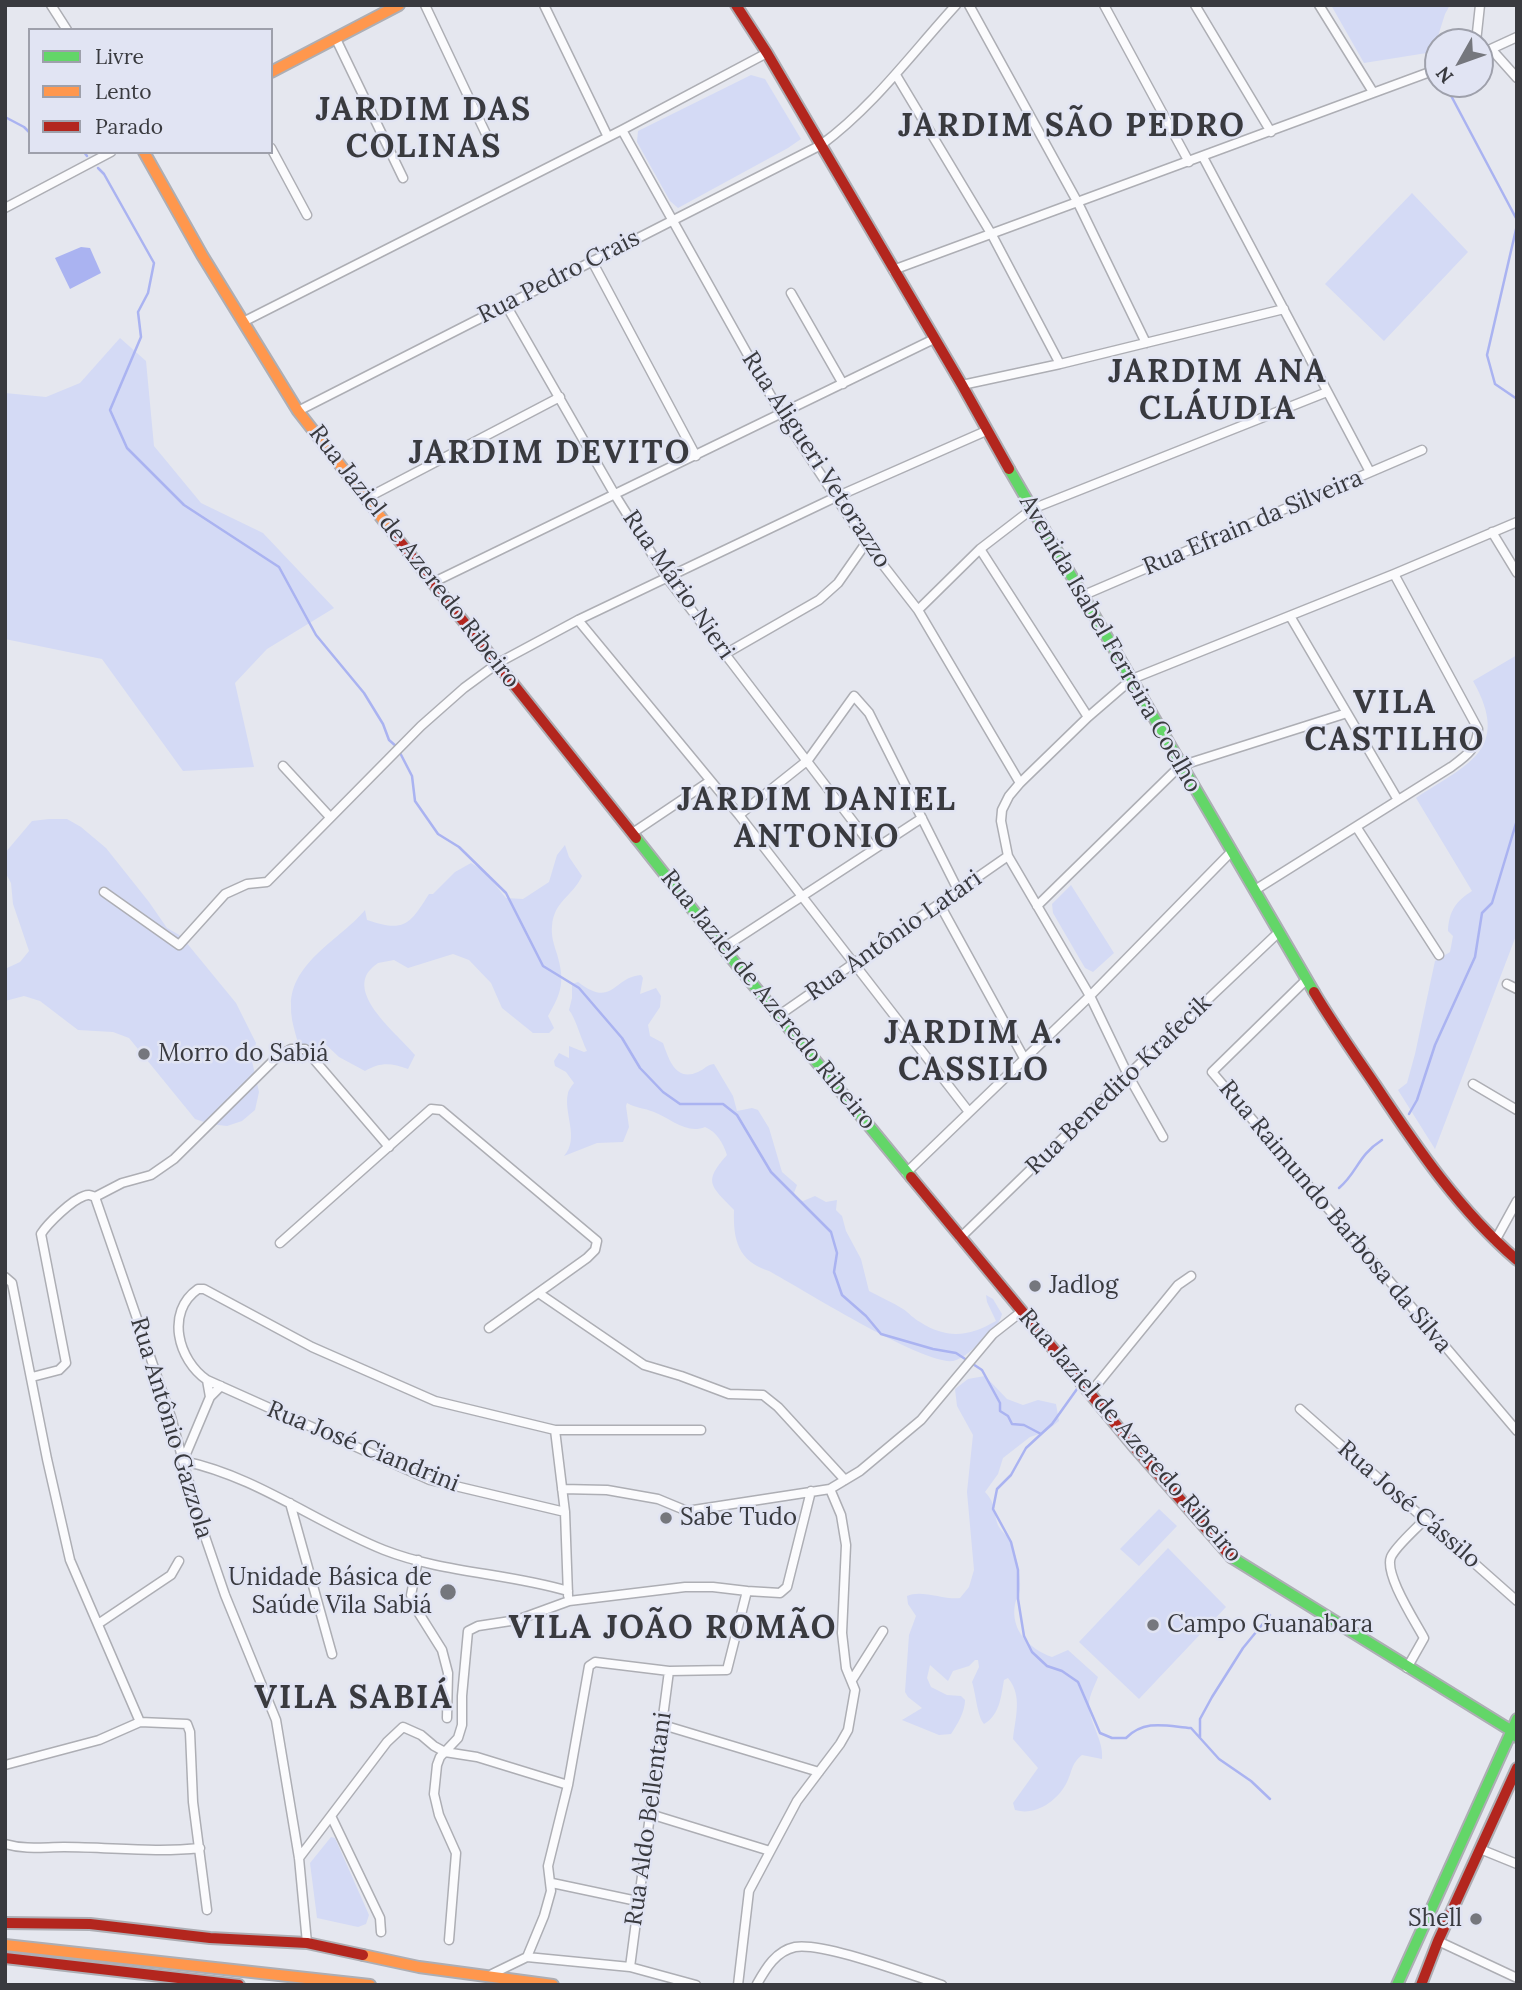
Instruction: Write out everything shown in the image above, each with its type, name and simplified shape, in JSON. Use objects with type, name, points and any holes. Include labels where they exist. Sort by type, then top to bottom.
[{"type":"main road","points":[[273,71],[400,5]]},
{"type":"main road","name":"Avenida Isabel Ferreira Coelho","points":[[736,5],[767,53],[962,385],[1180,766],[1307,979],[1409,1136],[1495,1241],[1517,1260]]},
{"type":"main road","name":"Rua Jaziel de Azeredo Ribeiro","points":[[145,154],[298,411],[365,499],[435,582],[723,948],[906,1173],[1229,1556],[1514,1734]]},
{"type":"main road","points":[[1397,1985],[1514,1734],[1517,1719]]},
{"type":"main road","points":[[1421,1985],[1437,1941],[1517,1768]]},
{"type":"main road","points":[[5,1923],[90,1924],[210,1938],[307,1943],[419,1967],[553,1985]]},
{"type":"main road","points":[[5,1945],[370,1985]]},
{"type":"main road","points":[[5,1958],[239,1985]]},
{"type":"street","points":[[51,5],[66,28]]},
{"type":"street","points":[[425,5],[486,134]]},
{"type":"street","points":[[544,5],[608,137]]},
{"type":"street","name":"Rua Pedro Crais","points":[[298,411],[821,145],[851,121],[896,75],[956,5]]},
{"type":"street","points":[[969,5],[1078,203],[1146,343]]},
{"type":"street","points":[[1104,5],[1189,162]]},
{"type":"street","points":[[1195,5],[1271,132]]},
{"type":"street","points":[[1319,5],[1373,92]]},
{"type":"street","points":[[1478,28],[1480,5]]},
{"type":"street","points":[[1494,49],[1517,37]]},
{"type":"street","points":[[336,38],[403,178]]},
{"type":"street","points":[[1494,52],[1517,79]]},
{"type":"street","points":[[243,322],[622,130],[767,53]]},
{"type":"street","points":[[893,270],[1424,74]]},
{"type":"street","points":[[896,75],[992,235],[1060,364]]},
{"type":"street","name":"Rua Aligueri Vetorazzo","points":[[622,130],[781,414],[866,543],[918,610],[1020,783]]},
{"type":"street","points":[[273,152],[307,215]]},
{"type":"street","points":[[5,208],[107,154]]},
{"type":"street","points":[[1203,157],[1370,472]]},
{"type":"street","points":[[592,261],[696,456]]},
{"type":"street","points":[[791,293],[843,384]]},
{"type":"street","name":"Rua Mário Nieri","points":[[506,305],[615,495],[667,578],[874,849]]},
{"type":"street","points":[[962,385],[1284,309]]},
{"type":"street","points":[[435,582],[934,339]]},
{"type":"street","points":[[918,610],[979,549],[1032,509],[1327,392]]},
{"type":"street","points":[[365,499],[560,397]]},
{"type":"street","points":[[104,892],[179,945],[225,894],[247,884],[267,882],[440,708],[498,663],[578,620],[836,497],[986,431]]},
{"type":"street","name":"Rua Efrain da Silveira","points":[[1084,596],[1422,450]]},
{"type":"street","points":[[1163,1137],[1128,1075],[1090,996],[1009,856],[1002,832],[1002,810],[1020,783],[1132,679],[1517,522]]},
{"type":"street","points":[[1492,532],[1517,573]]},
{"type":"street","points":[[725,654],[818,600],[838,583],[866,543]]},
{"type":"street","points":[[979,549],[1088,717]]},
{"type":"street","points":[[1255,890],[1357,828],[1469,754],[1478,741],[1478,729],[1394,574]]},
{"type":"street","points":[[1290,616],[1398,800]]},
{"type":"street","points":[[578,620],[802,895],[969,1112]]},
{"type":"street","points":[[738,815],[808,760],[854,696],[869,713],[959,892]]},
{"type":"street","points":[[1037,906],[1180,766],[1347,713]]},
{"type":"street","points":[[283,766],[330,817]]},
{"type":"street","points":[[634,832],[710,781]]},
{"type":"street","points":[[723,948],[922,818]]},
{"type":"street","points":[[1357,828],[1439,955]]},
{"type":"street","points":[[906,1173],[1090,996],[1232,851]]},
{"type":"street","name":"Rua Antônio Latari","points":[[778,1016],[1009,856]]},
{"type":"street","points":[[940,905],[1024,1058]]},
{"type":"street","name":"Rua Benedito Krafecik","points":[[961,1238],[1279,932]]},
{"type":"street","name":"Rua Raimundo Barbosa da Silva","points":[[1307,979],[1212,1072],[1517,1431]]},
{"type":"street","points":[[1507,984],[1517,989]]},
{"type":"street","points":[[32,1377],[59,1370],[66,1363],[41,1234],[83,1196],[95,1198],[122,1183],[151,1175],[174,1159],[276,1058],[291,1049],[305,1049],[388,1147]]},
{"type":"street","points":[[1473,1084],[1517,1110]]},
{"type":"street","points":[[280,1242],[431,1109],[441,1110],[597,1241],[595,1250],[587,1258],[489,1328]]},
{"type":"street","name":"Rua Antônio Gazzola","points":[[95,1198],[140,1322],[202,1530],[225,1595],[272,1706],[299,1858],[307,1943]]},
{"type":"street","points":[[1495,1241],[1517,1201]]},
{"type":"street","points":[[1090,1393],[1178,1285],[1191,1276]]},
{"type":"street","points":[[8,1279],[32,1377],[68,1550],[78,1581],[140,1722]]},
{"type":"street","points":[[210,1397],[207,1380],[191,1365],[176,1325],[188,1299],[198,1289],[204,1289],[312,1347],[435,1401],[555,1430],[701,1430]]},
{"type":"street","points":[[540,1294],[644,1365],[729,1394],[763,1395],[778,1407],[845,1480]]},
{"type":"street","points":[[562,1489],[607,1490],[658,1499],[687,1511],[830,1489],[860,1471],[921,1420],[993,1334],[1021,1312]]},
{"type":"street","name":"Rua José Ciandrini","points":[[207,1380],[430,1480],[565,1512]]},
{"type":"street","points":[[221,1386],[210,1397],[183,1461],[231,1474],[384,1550],[418,1560],[568,1591]]},
{"type":"street","name":"Rua José Cássilo","points":[[1300,1409],[1517,1601]]},
{"type":"street","points":[[555,1430],[565,1512],[569,1601]]},
{"type":"street","points":[[738,1985],[749,1891],[797,1801],[848,1730],[855,1690],[846,1668],[842,1633],[846,1545],[841,1515],[830,1489]]},
{"type":"street","points":[[450,1940],[456,1853],[439,1815],[434,1794],[437,1765],[458,1738],[462,1725],[468,1631],[478,1626],[517,1620],[569,1601],[685,1587],[780,1593],[787,1587],[811,1492]]},
{"type":"street","points":[[290,1503],[332,1654]]},
{"type":"street","points":[[1407,1668],[1424,1638],[1392,1577],[1391,1555],[1424,1520]]},
{"type":"street","points":[[418,1560],[411,1595],[415,1607],[442,1650],[448,1673],[447,1718]]},
{"type":"street","points":[[98,1624],[171,1575],[179,1561]]},
{"type":"street","points":[[527,1957],[544,1916],[551,1883],[548,1866],[568,1785],[591,1663],[669,1671],[724,1672],[729,1667],[747,1591]]},
{"type":"street","points":[[852,1680],[883,1630]]},
{"type":"street","name":"Rua Aldo Bellentani","points":[[630,1967],[669,1671]]},
{"type":"street","points":[[5,1765],[99,1740],[140,1722],[183,1723],[190,1727],[193,1802],[207,1910]]},
{"type":"street","points":[[663,1725],[819,1772]]},
{"type":"street","points":[[299,1858],[400,1728],[407,1727],[445,1752],[477,1757],[568,1785]]},
{"type":"street","points":[[650,1814],[770,1851]]},
{"type":"street","points":[[331,1816],[380,1918],[381,1932]]},
{"type":"street","points":[[5,1844],[37,1850],[63,1847],[168,1852],[200,1848]]},
{"type":"street","points":[[1480,1849],[1517,1864]]},
{"type":"street","points":[[551,1883],[637,1901]]},
{"type":"street","points":[[1437,1941],[1517,1978]]},
{"type":"street","points":[[757,1984],[773,1960],[794,1947],[836,1952],[942,1985]]},
{"type":"street","points":[[489,1976],[527,1957],[630,1967],[696,1985]]},
{"type":"shaded area","points":[[1331,5],[1450,5],[1441,28],[1424,28],[1424,53],[1364,63]]},
{"type":"shaded area","points":[[751,75],[765,79],[801,139],[678,208],[670,201],[637,142],[638,131]]},
{"type":"shaded area","points":[[1412,193],[1468,252],[1384,341],[1325,284]]},
{"type":"shaded area","points":[[120,338],[146,361],[154,446],[201,503],[263,533],[334,608],[267,649],[235,683],[254,767],[183,771],[102,659],[5,639],[5,393],[46,397],[80,383]]},
{"type":"shaded area","points":[[1517,655],[1517,933],[1435,1149],[1398,1090],[1407,1083],[1435,961],[1450,952],[1453,936],[1448,931],[1452,912],[1472,891],[1416,798],[1452,775],[1478,753],[1486,739],[1488,724],[1484,704],[1473,681]]},
{"type":"shaded area","points":[[67,819],[106,848],[167,928],[181,936],[236,1003],[256,1043],[252,1061],[259,1092],[255,1110],[242,1121],[227,1126],[195,1119],[129,1038],[113,1032],[78,1030],[40,1001],[24,996],[5,1001],[5,969],[20,962],[29,951],[13,904],[11,883],[5,872],[5,853],[32,821]]},
{"type":"shaded area","points":[[565,845],[569,857],[582,876],[553,918],[552,937],[561,979],[559,993],[548,1016],[554,1028],[549,1033],[533,1033],[502,1008],[491,983],[469,960],[453,954],[408,968],[394,960],[378,963],[373,967],[366,976],[364,986],[373,1008],[415,1055],[408,1069],[386,1064],[365,1071],[339,1057],[324,1043],[302,1064],[291,1013],[293,990],[308,964],[365,910],[367,920],[390,926],[405,923],[417,913],[429,894],[433,894],[455,872],[471,863],[484,871],[506,898],[523,899],[549,882],[557,855]]},
{"type":"shaded area","points":[[1071,885],[1114,953],[1093,972],[1085,968],[1053,913],[1052,904]]},
{"type":"shaded area","points":[[641,975],[643,978],[640,994],[656,988],[661,996],[660,1007],[648,1025],[650,1036],[663,1043],[674,1068],[679,1072],[690,1074],[714,1064],[733,1096],[737,1111],[752,1108],[758,1110],[769,1128],[782,1172],[797,1185],[794,1193],[798,1199],[803,1201],[815,1196],[826,1202],[837,1200],[836,1210],[842,1216],[846,1231],[861,1259],[869,1291],[899,1306],[930,1328],[949,1334],[968,1333],[996,1321],[986,1295],[993,1299],[1002,1314],[1001,1318],[973,1349],[953,1361],[916,1351],[750,1261],[736,1240],[734,1210],[719,1195],[712,1183],[715,1171],[727,1155],[724,1146],[713,1132],[705,1127],[685,1127],[627,1103],[629,1127],[623,1142],[597,1143],[564,1156],[571,1141],[567,1101],[568,1092],[574,1083],[566,1072],[555,1066],[554,1061],[559,1053],[569,1058],[569,1046],[587,1051],[569,1010],[572,984],[578,982],[599,993]]},
{"type":"shaded area","points":[[985,1376],[1007,1399],[1023,1405],[1038,1400],[1056,1404],[1059,1421],[1045,1432],[1030,1437],[1003,1458],[998,1474],[985,1492],[991,1501],[999,1527],[1012,1545],[1018,1564],[1020,1589],[1014,1614],[1019,1631],[1029,1644],[1052,1657],[1068,1650],[1098,1677],[1089,1704],[1101,1745],[1102,1759],[1082,1755],[1075,1762],[1057,1797],[1030,1811],[1015,1810],[1013,1803],[1038,1768],[1013,1739],[1017,1700],[1008,1678],[1004,1680],[997,1710],[984,1724],[972,1682],[979,1667],[978,1660],[953,1671],[948,1681],[930,1665],[927,1678],[931,1687],[947,1695],[961,1696],[965,1700],[958,1722],[951,1734],[939,1735],[902,1720],[922,1708],[905,1692],[909,1635],[916,1616],[908,1604],[907,1596],[919,1594],[960,1598],[969,1587],[974,1570],[967,1492],[973,1435],[957,1406],[955,1389],[968,1379]]},
{"type":"shaded area","points":[[1159,1509],[1177,1526],[1139,1566],[1120,1549]]},
{"type":"shaded area","name":"Campo Guanabara","points":[[1168,1548],[1226,1607],[1139,1699],[1079,1642]]},
{"type":"shaded area","points":[[331,1837],[335,1838],[369,1915],[366,1924],[358,1927],[317,1918],[310,1863]]},
{"type":"water","points":[[81,247],[90,248],[101,273],[70,289],[55,258]]},
{"type":"waterway","points":[[1452,98],[1517,220]]},
{"type":"waterway","points":[[5,117],[28,131]]},
{"type":"waterway","points":[[98,168],[104,174],[154,263],[148,293],[138,312],[141,337],[110,410],[127,448],[184,505],[279,567],[316,635],[364,693],[383,724],[389,740],[397,747],[412,776],[415,801],[438,834],[459,847],[506,893],[543,966],[579,988],[622,1038],[640,1068],[663,1092],[680,1104],[723,1104],[737,1115],[771,1172],[831,1232],[837,1253],[834,1272],[842,1295],[866,1316],[881,1334],[956,1353],[982,1370],[1000,1403],[1000,1411],[1008,1416],[1012,1424],[1024,1425],[1041,1434]]},
{"type":"waterway","points":[[1517,225],[1487,355],[1495,384],[1517,399]]},
{"type":"waterway","points":[[1409,1114],[1417,1100],[1435,1045],[1475,957],[1482,913],[1492,903],[1517,820]]},
{"type":"waterway","points":[[1339,1188],[1367,1152],[1382,1140]]},
{"type":"waterway","points":[[1077,1389],[1052,1424],[1026,1448],[1011,1475],[997,1489],[993,1509],[1011,1542],[1018,1570],[1018,1599],[1024,1636],[1032,1652],[1047,1666],[1062,1671],[1078,1682],[1100,1733],[1112,1738],[1126,1738],[1148,1726],[1191,1728],[1219,1759],[1251,1781],[1270,1799]]},
{"type":"waterway","points":[[1200,1737],[1200,1719],[1212,1697],[1243,1648],[1270,1615]]},
{"type":"traffic: fast","points":[[1009,469],[1314,992]]},
{"type":"traffic: fast","points":[[636,838],[911,1177]]},
{"type":"traffic: fast","points":[[1231,1557],[1512,1731],[1517,1737]]},
{"type":"traffic: fast","points":[[1397,1985],[1517,1719]]},
{"type":"traffic: slow","points":[[273,71],[399,5]]},
{"type":"traffic: slow","points":[[145,154],[202,255],[298,411],[397,538]]},
{"type":"traffic: slow","points":[[5,1945],[370,1985]]},
{"type":"traffic: slow","points":[[363,1955],[419,1967],[553,1985]]},
{"type":"traffic: jam","points":[[736,5],[767,53],[1009,469]]},
{"type":"traffic: jam","points":[[397,538],[636,838]]},
{"type":"traffic: jam","points":[[1314,992],[1440,1178],[1477,1221],[1517,1260]]},
{"type":"traffic: jam","points":[[911,1177],[1136,1449],[1231,1557]]},
{"type":"traffic: jam","points":[[1421,1985],[1438,1941],[1517,1768]]},
{"type":"traffic: jam","points":[[5,1923],[90,1924],[210,1938],[307,1943],[363,1955]]},
{"type":"traffic: jam","points":[[5,1958],[239,1985]]},
{"type":"place","name":"Morro do Sabiá","points":[[144,1054]]},
{"type":"place","name":"Jadlog","points":[[1035,1286]]},
{"type":"place","name":"Sabe Tudo","points":[[666,1518]]},
{"type":"place","name":"Unidade Básica de Saúde Vila Sabiá","points":[[448,1592]]},
{"type":"place","name":"Campo Guanabara","points":[[1153,1625]]},
{"type":"place","name":"Shell","points":[[1476,1919]]},
{"type":"district","name":"JARDIM SÃO PEDRO","points":[[1072,127]]},
{"type":"district","name":"JARDIM DAS COLINAS","points":[[424,130]]},
{"type":"district","name":"JARDIM ANA CLÁUDIA","points":[[1218,392]]},
{"type":"district","name":"JARDIM DEVITO","points":[[550,454]]},
{"type":"district","name":"VILA CASTILHO","points":[[1395,722]]},
{"type":"district","name":"JARDIM DANIEL ANTONIO","points":[[817,820]]},
{"type":"district","name":"JARDIM A. CASSILO","points":[[974,1052]]},
{"type":"district","name":"VILA JOÃO ROMÃO","points":[[673,1629]]},
{"type":"district","name":"VILA SABIÁ","points":[[354,1699]]}]
